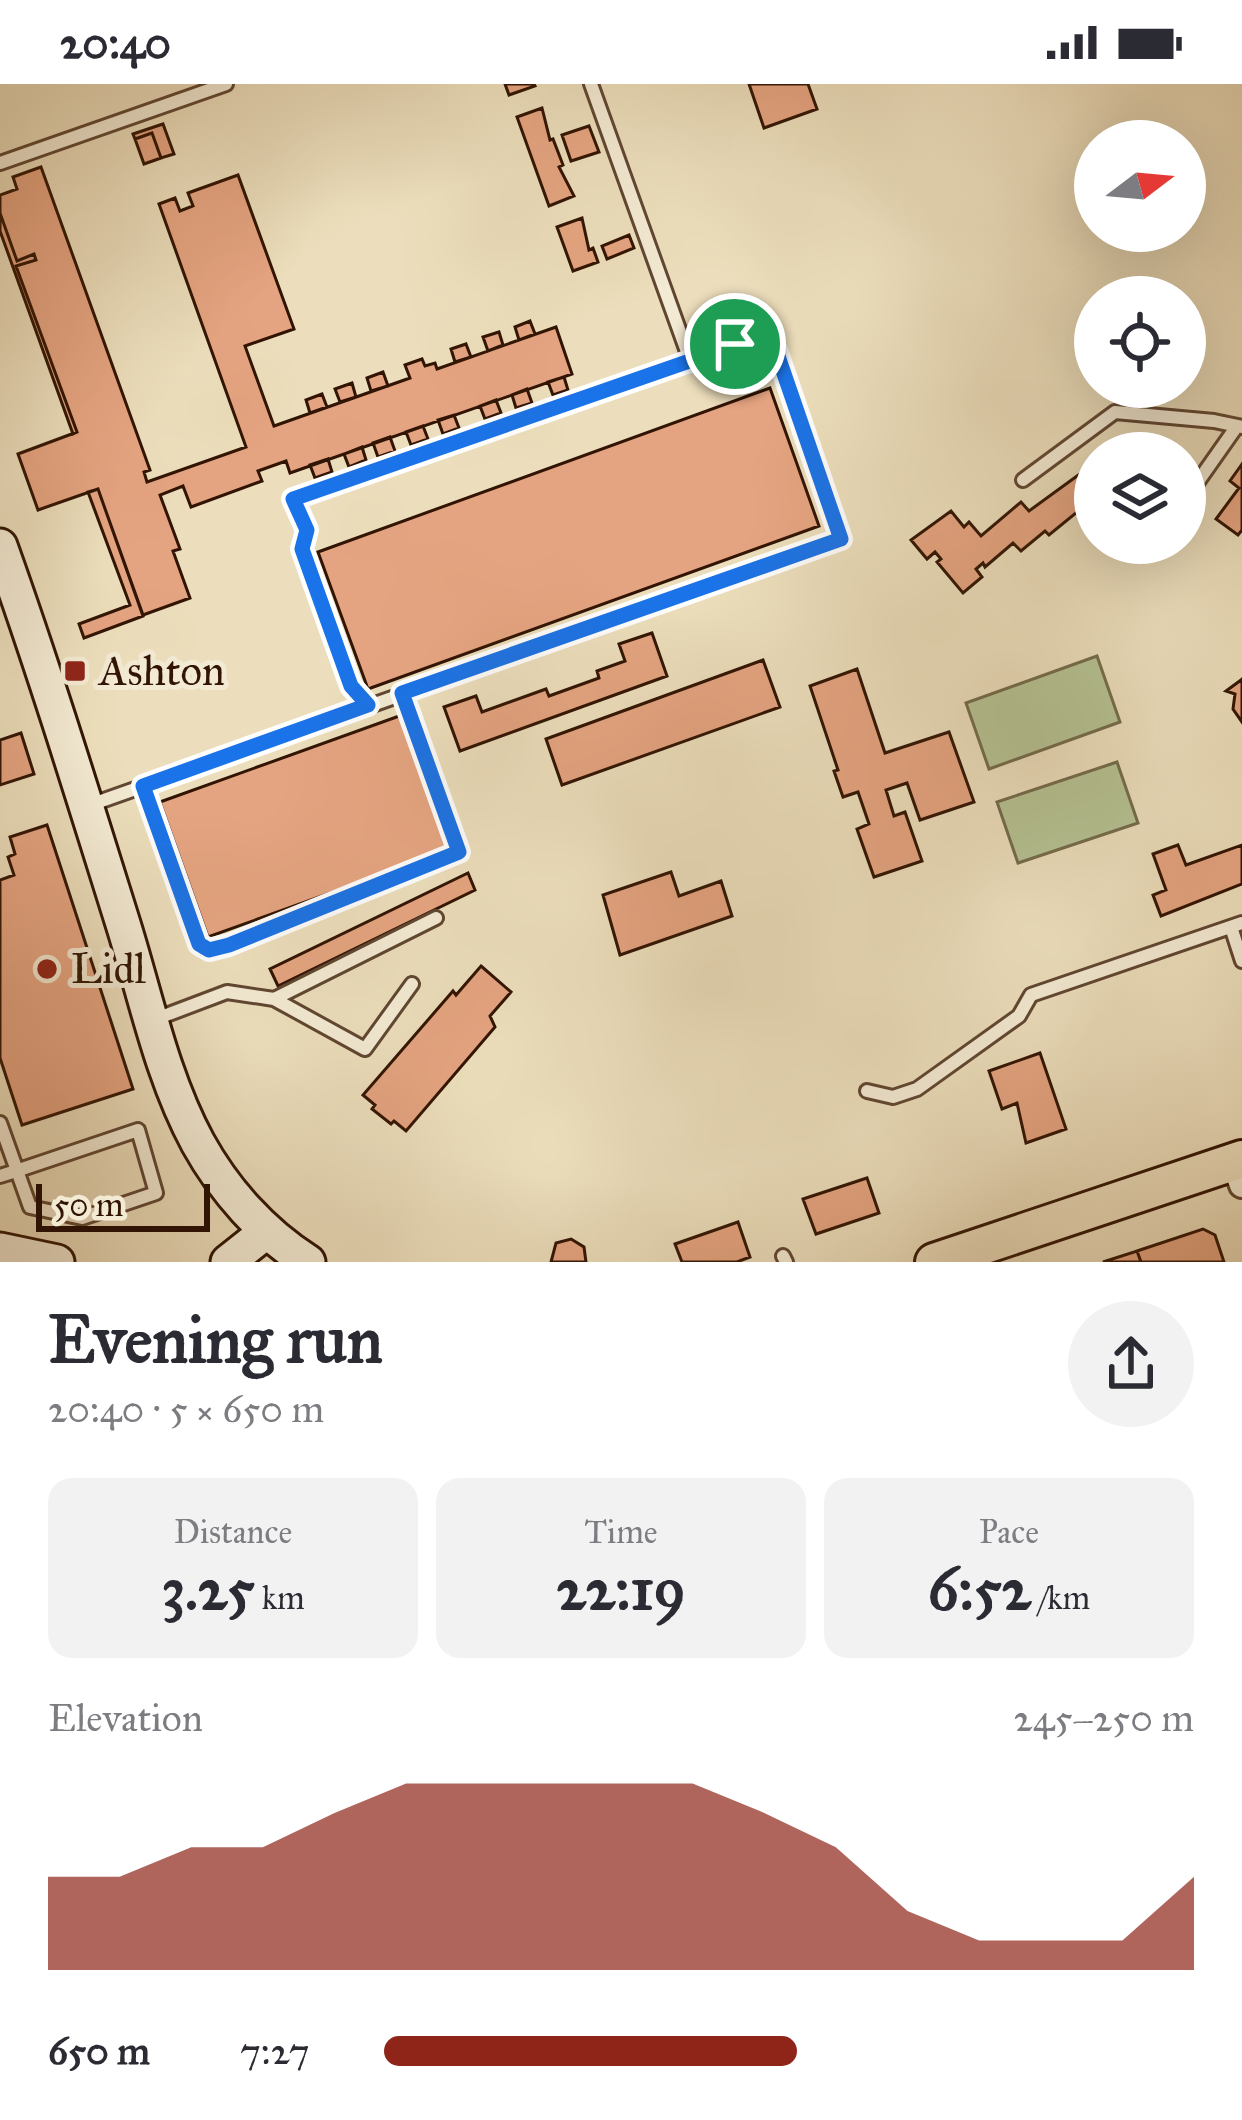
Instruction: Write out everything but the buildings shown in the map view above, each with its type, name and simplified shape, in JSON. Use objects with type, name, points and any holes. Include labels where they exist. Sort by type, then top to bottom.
[{"type":"main road","points":[[934,1262],[1239,1169]]},
{"type":"street","points":[[0,545],[44,670],[152,1020],[196,1140],[227,1189],[267,1231],[308,1262]]},
{"type":"street","points":[[228,1262],[267,1231]]},
{"type":"street","points":[[0,1250],[57,1262]]},
{"type":"lane","points":[[0,163],[226,84]]},
{"type":"lane","points":[[591,84],[690,360]]},
{"type":"lane","points":[[86,806],[841,539],[770,333],[293,499],[307,530],[302,549],[351,686],[368,705]]},
{"type":"lane","points":[[1023,480],[1114,412],[1239,427],[1206,472]]},
{"type":"lane","points":[[143,786],[199,944],[209,950],[229,945],[459,852],[402,693]]},
{"type":"lane","points":[[274,998],[436,918]]},
{"type":"lane","points":[[867,1091],[893,1097],[917,1089],[1009,1024],[1031,995],[1236,925],[1242,961]]},
{"type":"lane","points":[[152,1020],[227,992],[274,998],[365,1049],[412,984]]},
{"type":"lane","points":[[0,1123],[16,1171],[29,1207],[82,1218],[156,1193],[138,1130],[16,1171],[0,1176]]},
{"type":"green space","points":[[1097,656],[1120,722],[989,769],[966,703]]},
{"type":"green space","points":[[1117,762],[1138,823],[1018,863],[997,802]]},
{"type":"place","name":"Ashton","points":[[75,671]]},
{"type":"place","name":"Lidl","points":[[47,969]]},
{"type":"route","points":[[770,333],[841,539],[402,693],[459,852],[229,945],[209,950],[199,944],[143,786],[368,705],[351,686],[302,549],[307,530],[293,499],[735,344],[770,333]]}]
